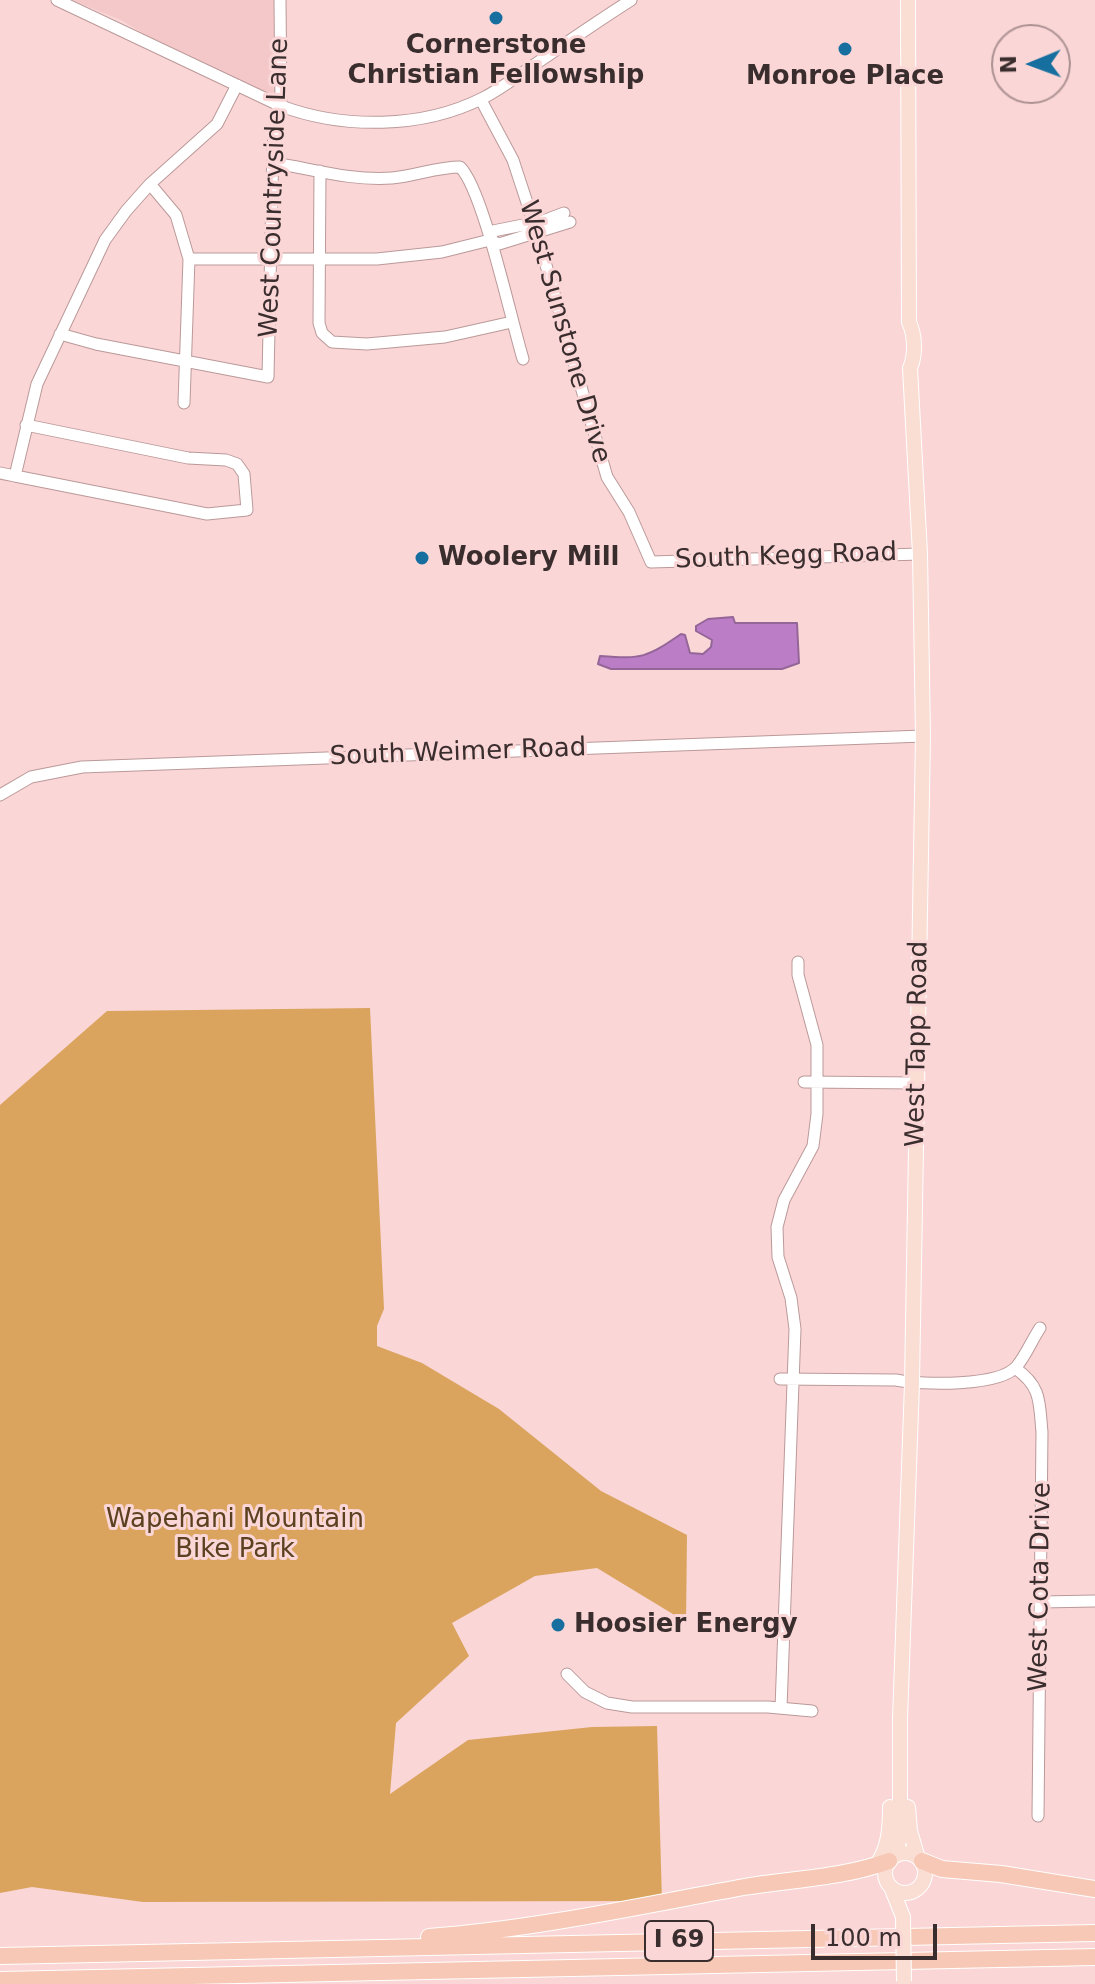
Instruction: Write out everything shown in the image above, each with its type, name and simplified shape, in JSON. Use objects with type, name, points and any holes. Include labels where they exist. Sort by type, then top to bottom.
[{"type":"highway","points":[[920,1859],[942,1869],[1001,1874],[1095,1889]]},
{"type":"highway","points":[[264,1950],[514,1928],[751,1886],[846,1874],[887,1860]]},
{"type":"highway","name":"I 69","points":[[0,1956],[1095,1933]]},
{"type":"highway","name":"I 69","points":[[0,1980],[1095,1957]]},
{"type":"highway","points":[[118,1978],[187,1984]]},
{"type":"main road","name":"West Tapp Road","points":[[887,1860],[900,1836],[900,1719],[912,1383],[923,736],[920,554],[910,368],[905,353],[905,330],[909,322],[908,0]]},
{"type":"main road","name":"West Tapp Road","points":[[900,1719],[910,1831],[920,1859]]},
{"type":"main road","points":[[900,1719],[891,1778],[885,1875],[903,1917],[904,1983]]},
{"type":"main road","points":[[887,1860],[907,1853],[920,1859],[925,1872],[903,1917]]},
{"type":"main road","points":[[891,1887],[902,1893],[918,1889]]},
{"type":"street","points":[[57,0],[308,116],[336,121],[398,122],[481,100],[631,0]]},
{"type":"street","name":"West Countryside Lane","points":[[187,362],[268,377],[273,144],[281,106],[280,0]]},
{"type":"street","points":[[15,476],[37,384],[105,240],[150,184],[217,124],[237,85]]},
{"type":"street","name":"West Sunstone Drive","points":[[481,100],[513,160],[607,477],[632,517],[651,562]]},
{"type":"street","points":[[274,163],[335,175],[391,178],[460,167],[468,175],[490,240],[523,359]]},
{"type":"street","points":[[320,171],[319,323],[322,333],[337,344],[396,343],[445,337],[512,322]]},
{"type":"street","points":[[150,184],[176,215],[189,259],[184,403]]},
{"type":"street","points":[[189,259],[390,258],[442,252],[490,240],[499,244],[567,218]]},
{"type":"street","points":[[60,334],[187,362]]},
{"type":"street","points":[[0,473],[207,514],[247,510],[244,474],[237,464],[226,460],[188,458],[26,425]]},
{"type":"street","name":"South Kegg Road","points":[[651,562],[920,554]]},
{"type":"street","name":"South Weimer Road","points":[[0,795],[31,777],[82,767],[923,736]]},
{"type":"street","points":[[781,1708],[786,1379],[795,1318],[778,1257],[777,1227],[784,1200],[813,1146],[818,1082],[817,1045],[798,975],[798,962]]},
{"type":"street","points":[[804,1082],[917,1083]]},
{"type":"street","points":[[786,1379],[896,1380],[912,1383],[984,1380],[1015,1368],[1040,1328]]},
{"type":"street","name":"West Cota Drive","points":[[1015,1368],[1031,1379],[1038,1396],[1042,1432],[1038,1816]]},
{"type":"street","points":[[1041,1602],[1095,1601]]},
{"type":"street","points":[[567,1674],[585,1692],[607,1703],[620,1705],[812,1711]]},
{"type":"shaded area","points":[[72,0],[277,0],[280,108],[193,64],[121,20]]},
{"type":"shaded area","points":[[733,617],[735,623],[797,623],[799,663],[782,669],[611,669],[598,664],[600,656],[644,655],[681,634],[685,635],[690,653],[703,654],[711,647],[712,640],[696,631],[696,626],[708,619]]},
{"type":"green space","name":"Wapehani Mountain Bike Park","points":[[370,1008],[384,1309],[377,1326],[377,1346],[422,1363],[499,1409],[601,1491],[687,1535],[686,1622],[597,1568],[535,1576],[452,1623],[469,1656],[396,1723],[390,1794],[468,1740],[592,1727],[657,1726],[662,1901],[143,1902],[32,1887],[0,1893],[0,1105],[107,1011]]},
{"type":"place","name":"Cornerstone Christian Fellowship","points":[[496,18]]},
{"type":"place","name":"Monroe Place","points":[[845,49]]},
{"type":"place","name":"Woolery Mill","points":[[422,558]]},
{"type":"place","name":"Hoosier Energy","points":[[558,1625]]}]
